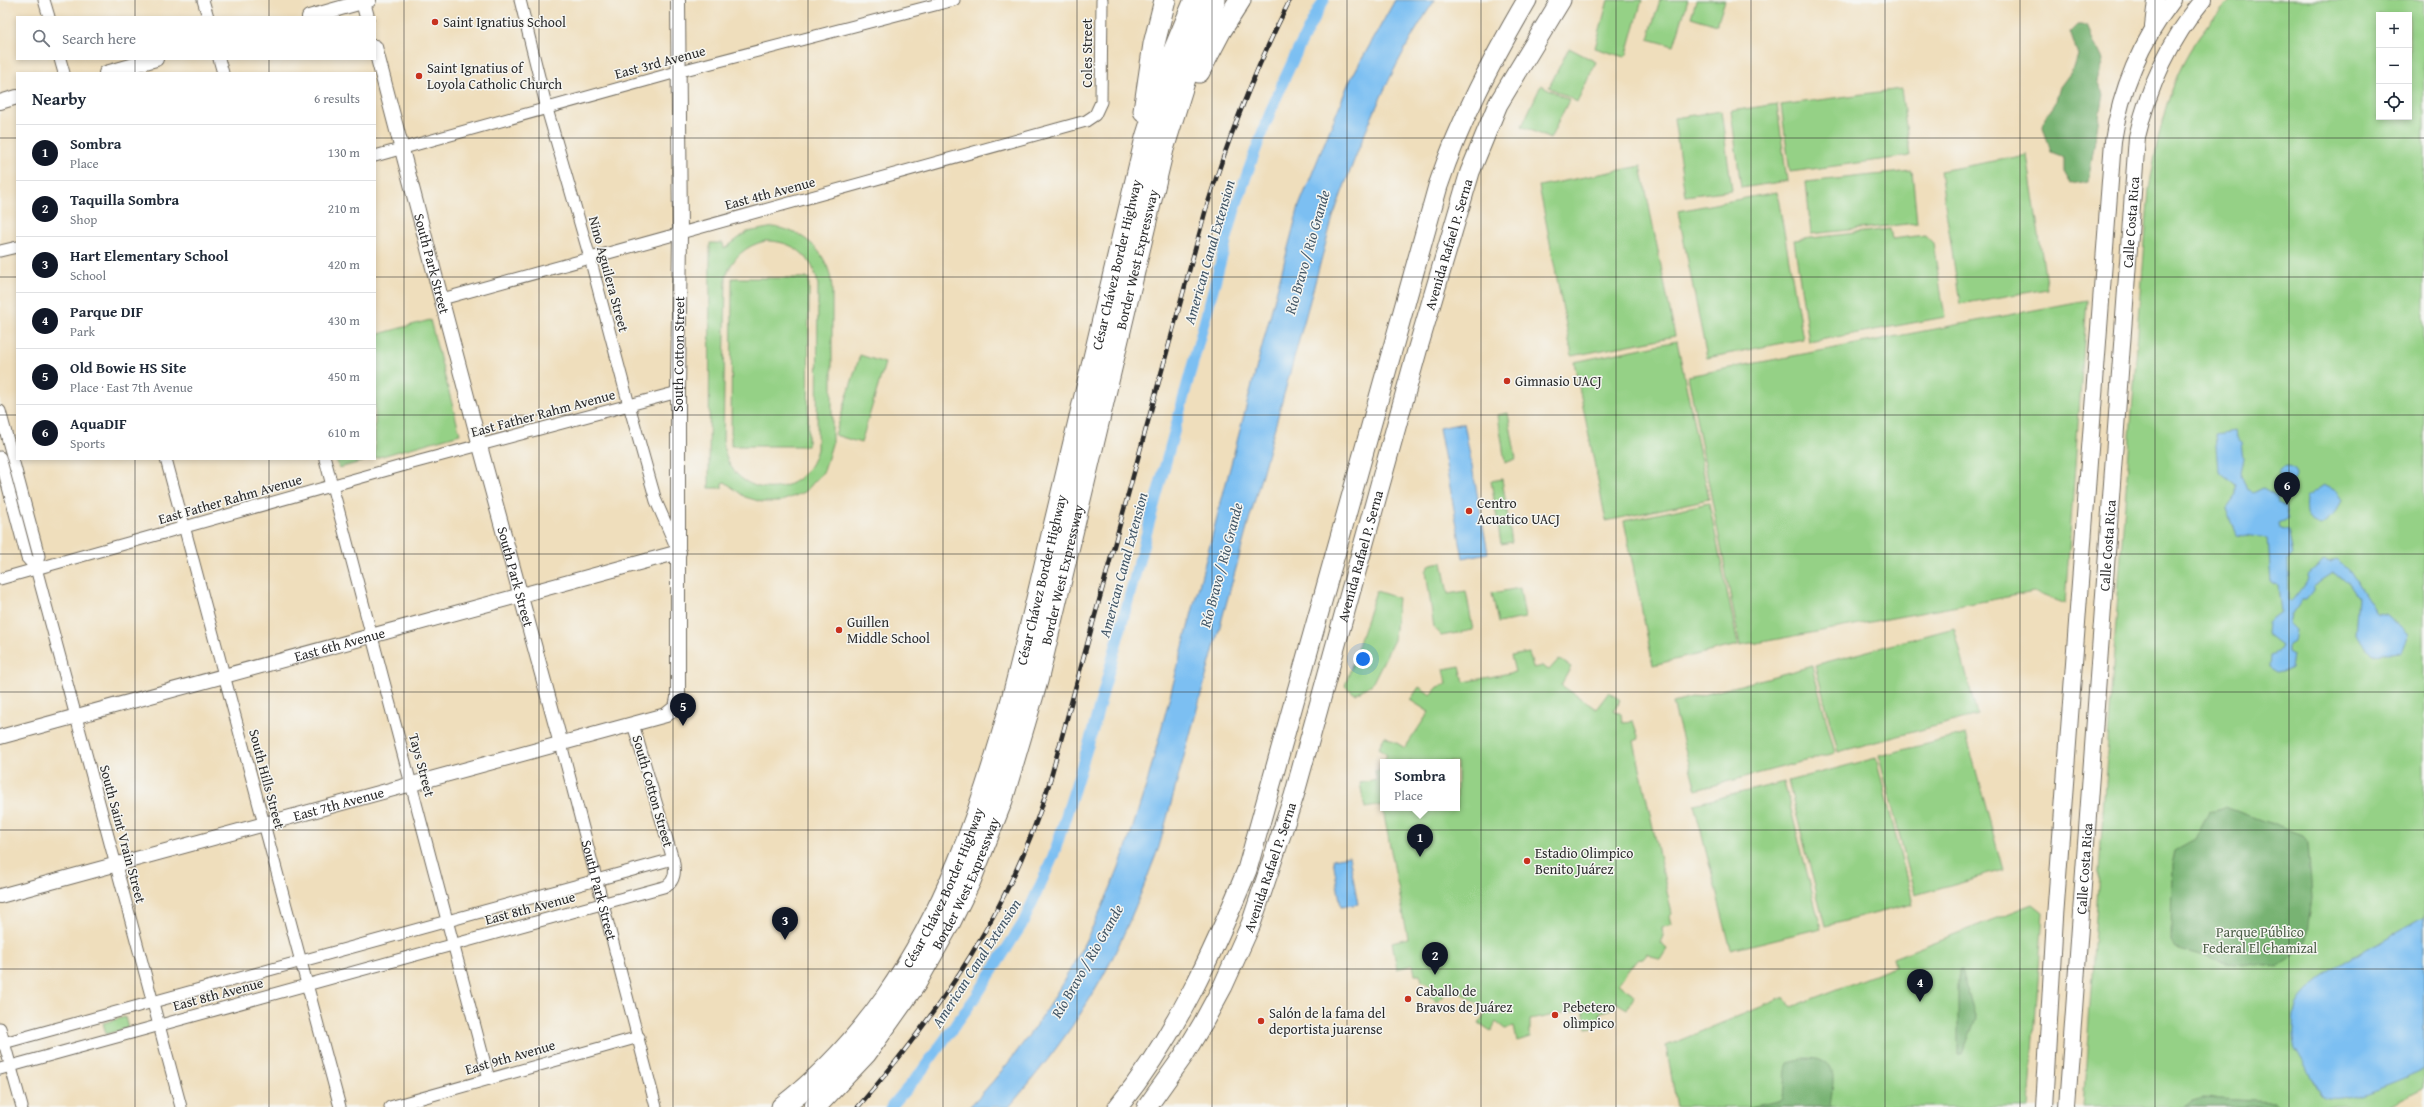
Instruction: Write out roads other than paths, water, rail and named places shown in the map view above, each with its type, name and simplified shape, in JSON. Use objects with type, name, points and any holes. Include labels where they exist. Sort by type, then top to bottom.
[{"type":"highway","points":[[1139,194],[1154,44],[1165,0]]},
{"type":"highway","name":"César Chávez Border Highway","points":[[782,1107],[812,1083],[866,1022],[905,967],[952,876],[988,785],[1014,695],[1041,622],[1139,194],[1157,101],[1195,0]]},
{"type":"highway","name":"Border West Expressway","points":[[1139,194],[1163,149],[1188,69],[1215,0]]},
{"type":"highway","points":[[1163,149],[1194,82],[1221,30],[1240,0]]},
{"type":"highway","name":"Avenida Rafael P. Serna","points":[[1118,1107],[1162,1044],[1187,1002],[1206,965],[1247,870],[1438,186],[1462,122],[1476,91],[1527,0]]},
{"type":"highway","name":"Avenida Rafael P. Serna","points":[[1147,1107],[1184,1055],[1224,986],[1253,918],[1294,796],[1417,351],[1470,172],[1498,104],[1561,0]]},
{"type":"highway","name":"Border West Expressway","points":[[815,1107],[848,1074],[888,1026],[950,922],[970,880],[1002,800],[1019,748],[1041,622]]},
{"type":"main road","points":[[2153,27],[2156,0]]},
{"type":"main road","name":"Calle Costa Rica","points":[[2044,1107],[2054,943],[2113,141],[2118,110],[2126,83],[2153,27],[2173,0]]},
{"type":"main road","name":"Calle Costa Rica","points":[[2067,1107],[2137,137],[2144,107],[2155,76],[2170,46],[2203,0]]},
{"type":"main road","points":[[2054,943],[2078,944]]},
{"type":"street","points":[[44,0],[49,16]]},
{"type":"street","points":[[203,0],[208,16]]},
{"type":"street","name":"Nino Aguilera Street","points":[[520,0],[547,109],[590,258],[656,501],[679,552]]},
{"type":"street","name":"South Cotton Street","points":[[676,707],[678,698],[678,392],[680,234],[678,0]]},
{"type":"street","name":"East 3rd Avenue","points":[[376,156],[678,72],[954,0]]},
{"type":"street","name":"Coles Street","points":[[1100,107],[1102,93],[1102,0]]},
{"type":"street","points":[[312,16],[365,1],[367,16]]},
{"type":"street","name":"South Park Street","points":[[376,51],[480,446],[561,744],[596,880],[604,904],[656,1107]]},
{"type":"street","points":[[60,60],[64,72]]},
{"type":"street","points":[[110,72],[152,60]]},
{"type":"street","points":[[219,60],[223,72]]},
{"type":"street","points":[[0,102],[16,97]]},
{"type":"street","name":"East 4th Avenue","points":[[442,299],[1086,121],[1100,107]]},
{"type":"street","points":[[0,251],[16,247]]},
{"type":"street","name":"East Father Rahm Avenue","points":[[0,579],[183,527],[678,392]]},
{"type":"street","name":"South Saint Vrain Street","points":[[0,411],[39,556],[36,568]]},
{"type":"street","name":"South Saint Vrain Street","points":[[0,457],[27,558],[36,568],[181,1107]]},
{"type":"street","name":"South Hills Street","points":[[166,460],[300,963],[340,1107]]},
{"type":"street","name":"Tays Street","points":[[325,460],[489,1079]]},
{"type":"street","name":"East 6th Avenue","points":[[0,737],[679,552]]},
{"type":"street","name":"East 7th Avenue","points":[[0,896],[666,715],[676,707]]},
{"type":"street","name":"South Cotton Street","points":[[633,724],[673,859]]},
{"type":"street","name":"East 8th Avenue","points":[[2,1044],[673,859],[675,869],[672,883],[604,904],[5,1068]]},
{"type":"street","points":[[0,1028],[5,1068],[22,1107]]},
{"type":"street","name":"East 9th Avenue","points":[[390,1107],[639,1037]]},
{"type":"water","name":"Río Bravo / Rio Grande","points":[[1395,0],[1435,0],[1404,51],[1377,105],[1333,217],[1159,847],[1120,943],[1111,961],[1091,997],[1062,1040],[1009,1107],[969,1107],[1014,1055],[1035,1027],[1054,997],[1089,934],[1104,903],[1121,861],[1147,783],[1299,206],[1349,82]]},
{"type":"water","points":[[1464,423],[1488,553],[1463,558],[1439,428]]},
{"type":"water","points":[[2235,431],[2236,439],[2241,443],[2243,458],[2240,472],[2247,490],[2253,493],[2263,488],[2277,496],[2278,504],[2285,507],[2288,519],[2279,523],[2280,529],[2288,531],[2293,554],[2288,560],[2289,599],[2292,601],[2309,578],[2308,574],[2324,560],[2330,562],[2336,559],[2352,574],[2377,613],[2385,614],[2408,634],[2401,652],[2373,655],[2355,634],[2358,597],[2347,581],[2333,574],[2313,587],[2313,591],[2306,600],[2302,600],[2291,616],[2289,624],[2295,630],[2293,642],[2288,645],[2288,652],[2293,655],[2291,669],[2277,672],[2269,667],[2270,655],[2279,651],[2281,646],[2267,635],[2268,622],[2281,612],[2278,586],[2271,582],[2268,539],[2236,535],[2226,509],[2236,495],[2236,485],[2219,471],[2216,434]]},
{"type":"water","points":[[2287,466],[2293,469],[2296,475],[2293,481],[2287,484],[2281,481],[2278,475],[2281,469]]},
{"type":"water","points":[[2324,485],[2336,491],[2342,500],[2336,513],[2321,525],[2311,521],[2307,515],[2306,497]]},
{"type":"water","points":[[1349,856],[1358,904],[1341,907],[1333,859]]},
{"type":"water","points":[[2424,917],[2424,1069],[2402,1079],[2357,1095],[2342,1098],[2322,1096],[2294,1044],[2294,1018],[2298,1001],[2320,978],[2356,955]]},
{"type":"waterway","name":"American Canal Extension","points":[[891,1107],[921,1072],[977,995],[1023,923],[1053,857],[1092,733],[1235,209],[1254,155],[1285,77],[1324,0]]},
{"type":"railway","points":[[858,1107],[889,1071],[918,1033],[971,955],[994,914],[1034,829],[1049,784],[1206,209],[1244,102],[1290,0]]},
{"type":"place","name":"Saint Ignatius School","points":[[435,22]]},
{"type":"place","name":"Saint Ignatius of Loyola Catholic Church","points":[[419,76]]},
{"type":"place","name":"Gimnasio UACJ","points":[[1507,381]]},
{"type":"place","name":"AquaDIF","points":[[2287,505]]},
{"type":"place","name":"Centro Acuatico UACJ","points":[[1469,511]]},
{"type":"place","name":"Guillen Middle School","points":[[839,630]]},
{"type":"place","name":"Old Bowie HS Site","points":[[683,726]]},
{"type":"place","name":"Sombra","points":[[1420,857]]},
{"type":"place","name":"Estadio Olimpico Benito Juárez","points":[[1527,861]]},
{"type":"place","name":"Hart Elementary School","points":[[785,940]]},
{"type":"place","name":"Taquilla Sombra","points":[[1435,975]]},
{"type":"place","name":"Caballo de Bravos de Juárez","points":[[1408,999]]},
{"type":"place","name":"Parque DIF","points":[[1920,1002]]},
{"type":"place","name":"Pebetero olìmpico","points":[[1555,1015]]},
{"type":"place","name":"Salón de la fama del deportista juarense","points":[[1261,1021]]},
{"type":"park label","name":"Parque Público Federal El Chamizal","points":[[2260,940]]}]
